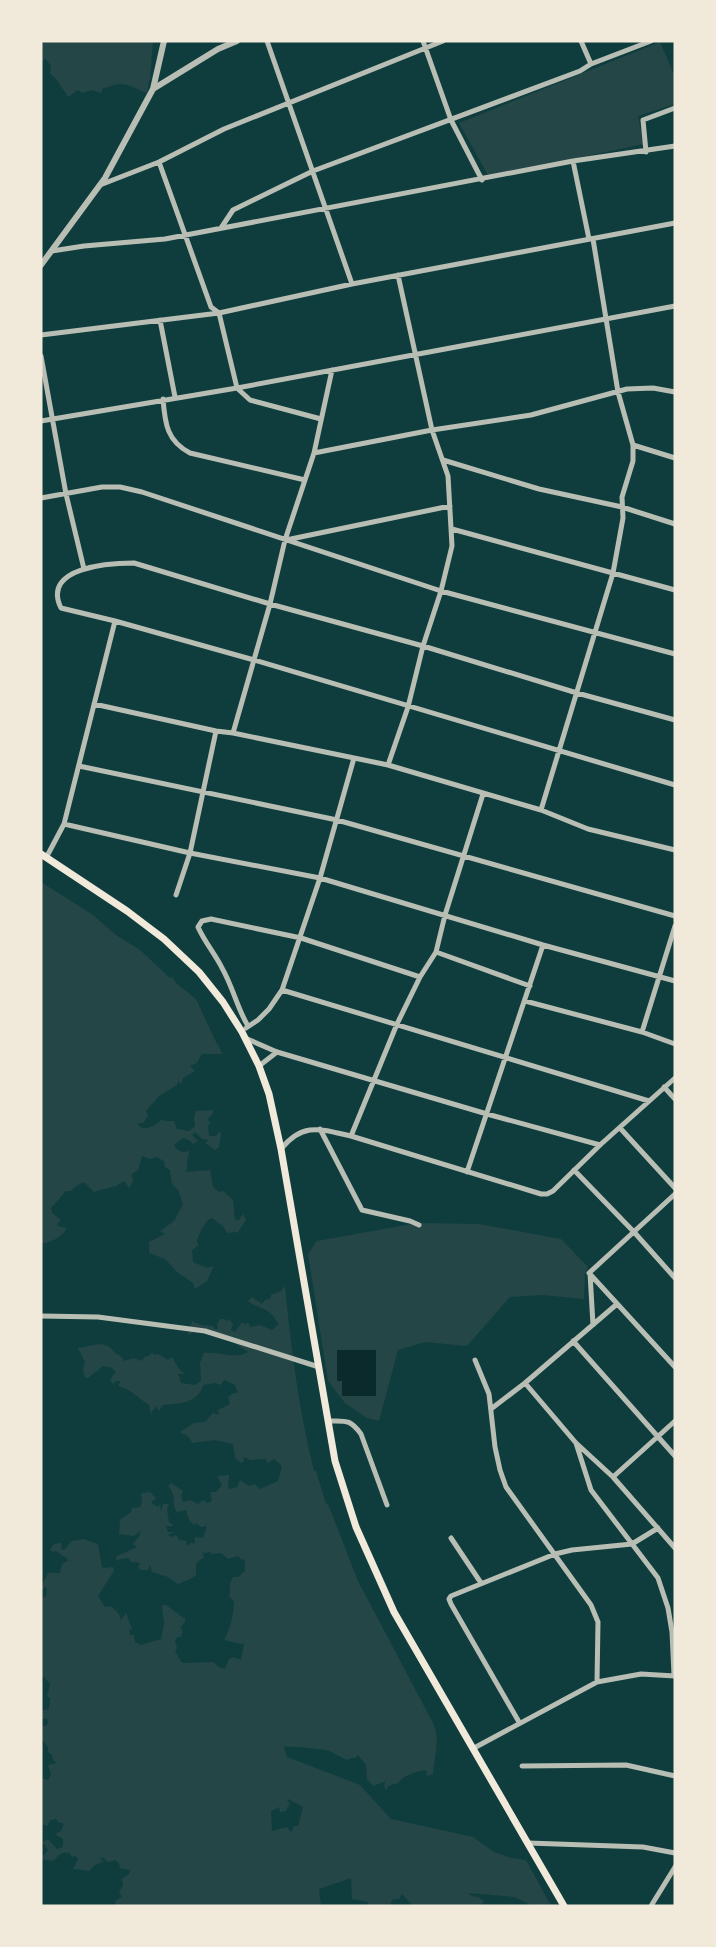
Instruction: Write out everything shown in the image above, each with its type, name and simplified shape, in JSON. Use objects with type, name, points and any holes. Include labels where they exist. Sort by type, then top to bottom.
[{"type":"main road","points":[[44,856],[127,911],[164,939],[198,972],[245,1032],[268,1094],[281,1149],[335,1461],[356,1527],[394,1612],[564,1906]]},
{"type":"street","points":[[41,265],[99,186],[153,89],[164,41]]},
{"type":"street","points":[[153,89],[218,49],[237,41]]},
{"type":"street","points":[[267,41],[287,103],[327,207],[352,284]]},
{"type":"street","points":[[423,41],[451,120],[482,180]]},
{"type":"street","points":[[99,186],[159,162],[224,129],[443,41]]},
{"type":"street","points":[[581,41],[591,64]]},
{"type":"street","points":[[221,228],[233,210],[313,171],[580,71],[591,64],[652,41]]},
{"type":"street","points":[[646,152],[643,120],[675,108]]},
{"type":"street","points":[[52,251],[84,246],[165,239],[327,207],[482,180],[573,161],[646,152],[675,146]]},
{"type":"street","points":[[541,810],[613,573],[622,518],[622,498],[633,461],[633,445],[618,392],[591,239],[573,161]]},
{"type":"street","points":[[159,162],[211,307],[219,313],[237,388],[250,400],[321,419]]},
{"type":"street","points":[[41,335],[219,313],[352,284],[675,223]]},
{"type":"street","points":[[388,766],[408,707],[423,646],[441,591],[452,546],[448,476],[432,430],[417,354],[398,275]]},
{"type":"street","points":[[41,421],[237,388],[675,306]]},
{"type":"street","points":[[160,320],[175,397]]},
{"type":"street","points":[[41,356],[66,494],[84,569]]},
{"type":"street","points":[[233,733],[270,604],[286,540],[314,453],[332,370]]},
{"type":"street","points":[[314,453],[432,430],[531,415],[635,387],[675,392]]},
{"type":"street","points":[[163,399],[165,418],[172,439],[190,453],[305,480]]},
{"type":"street","points":[[633,445],[675,458]]},
{"type":"street","points":[[444,460],[539,489],[622,507],[675,524]]},
{"type":"street","points":[[41,498],[102,487],[120,487],[142,492],[441,591],[675,654]]},
{"type":"street","points":[[286,540],[450,506]]},
{"type":"street","points":[[452,529],[675,590]]},
{"type":"street","points":[[675,720],[576,693],[423,646],[270,604],[134,563],[115,563],[84,569],[70,574],[61,584],[58,601],[62,608],[254,660],[675,785]]},
{"type":"street","points":[[44,856],[64,824],[115,621]]},
{"type":"street","points":[[94,704],[388,766],[541,810],[588,829],[675,850]]},
{"type":"street","points":[[176,895],[190,853],[216,731]]},
{"type":"street","points":[[245,1032],[269,1009],[282,990],[320,878],[354,758]]},
{"type":"street","points":[[79,766],[337,820],[675,916]]},
{"type":"street","points":[[350,1136],[397,1024],[420,977],[436,952],[483,794]]},
{"type":"street","points":[[64,824],[190,853],[320,878],[543,945],[675,981]]},
{"type":"street","points":[[420,977],[301,938],[211,919],[202,921],[198,927],[223,968],[245,1032],[277,1052],[600,1145]]},
{"type":"street","points":[[642,1032],[675,926]]},
{"type":"street","points":[[467,1172],[543,945]]},
{"type":"street","points":[[436,952],[530,986]]},
{"type":"street","points":[[282,990],[649,1101]]},
{"type":"street","points":[[525,1000],[642,1032],[675,1044]]},
{"type":"street","points":[[259,1066],[277,1052]]},
{"type":"street","points":[[281,1149],[289,1139],[300,1132],[320,1129],[350,1136],[541,1194],[547,1194],[675,1078]]},
{"type":"street","points":[[664,1087],[675,1099]]},
{"type":"street","points":[[620,1128],[675,1188]]},
{"type":"street","points":[[320,1129],[362,1210],[410,1221],[419,1225]]},
{"type":"street","points":[[574,1170],[675,1278]]},
{"type":"street","points":[[590,1273],[675,1194]]},
{"type":"street","points":[[590,1273],[675,1366]]},
{"type":"street","points":[[590,1273],[593,1325]]},
{"type":"street","points":[[491,1409],[526,1383],[617,1304]]},
{"type":"street","points":[[41,1316],[98,1317],[205,1331],[319,1367]]},
{"type":"street","points":[[573,1341],[656,1437],[675,1456]]},
{"type":"street","points":[[475,1360],[489,1394],[495,1447],[506,1487],[591,1605],[598,1622],[596,1682]]},
{"type":"street","points":[[526,1383],[576,1443],[613,1477],[675,1548]]},
{"type":"street","points":[[329,1421],[346,1421],[354,1424],[361,1434],[387,1505]]},
{"type":"street","points":[[613,1477],[675,1421]]},
{"type":"street","points":[[474,1748],[596,1682],[641,1674],[674,1675],[672,1632],[668,1608],[658,1578],[591,1490],[576,1443]]},
{"type":"street","points":[[519,1722],[450,1604],[451,1596],[481,1583],[530,1566],[555,1554],[572,1550],[632,1544],[658,1528]]},
{"type":"street","points":[[451,1538],[481,1583]]},
{"type":"street","points":[[522,1766],[626,1766],[675,1776]]},
{"type":"street","points":[[528,1843],[643,1847],[675,1853]]},
{"type":"street","points":[[651,1906],[675,1867]]},
{"type":"shaded area","points":[[41,41],[153,41],[147,93],[119,84],[103,88],[101,93],[92,90],[82,93],[78,90],[68,97],[50,73],[51,66],[46,59],[41,61]]},
{"type":"shaded area","points":[[660,42],[675,77],[675,104],[638,116],[643,144],[489,177],[459,123]]},
{"type":"shaded area","points":[[41,882],[93,915],[116,935],[140,950],[196,999],[222,1054],[202,1054],[197,1063],[190,1066],[195,1071],[183,1078],[181,1084],[178,1081],[177,1085],[159,1096],[146,1111],[148,1116],[143,1123],[138,1123],[140,1127],[149,1127],[162,1119],[174,1121],[177,1129],[189,1131],[195,1126],[194,1118],[196,1111],[213,1110],[213,1113],[207,1120],[211,1122],[208,1126],[209,1136],[216,1136],[220,1131],[219,1147],[215,1150],[205,1143],[209,1140],[202,1139],[195,1132],[192,1135],[198,1141],[193,1144],[183,1138],[174,1145],[180,1151],[190,1151],[186,1172],[210,1170],[213,1187],[219,1192],[223,1191],[233,1200],[235,1220],[239,1220],[243,1214],[246,1220],[238,1232],[227,1233],[223,1226],[212,1218],[202,1228],[197,1240],[199,1245],[192,1250],[193,1262],[207,1268],[214,1266],[207,1281],[195,1289],[193,1283],[177,1272],[165,1259],[149,1253],[149,1242],[165,1234],[160,1231],[174,1221],[183,1204],[178,1190],[172,1184],[170,1170],[165,1167],[164,1161],[156,1157],[150,1159],[142,1156],[138,1170],[132,1174],[133,1181],[129,1188],[124,1181],[116,1186],[94,1192],[84,1182],[71,1191],[66,1191],[51,1208],[52,1213],[61,1220],[57,1224],[58,1226],[67,1228],[56,1239],[41,1244]]},
{"type":"shaded area","points":[[417,1223],[479,1224],[561,1239],[588,1267],[585,1274],[584,1299],[543,1295],[510,1297],[467,1346],[425,1342],[398,1350],[379,1421],[367,1418],[345,1403],[328,1381],[308,1254],[317,1241]]},
{"type":"shaded area","points":[[285,1286],[296,1379],[314,1471],[316,1471],[326,1504],[328,1504],[358,1581],[434,1725],[437,1737],[433,1774],[427,1776],[426,1770],[414,1773],[406,1776],[398,1783],[388,1786],[386,1791],[384,1785],[386,1781],[373,1786],[367,1779],[366,1765],[358,1755],[347,1760],[326,1750],[284,1747],[287,1757],[360,1785],[391,1819],[473,1837],[494,1852],[511,1858],[526,1860],[551,1906],[532,1906],[515,1897],[469,1893],[471,1896],[478,1897],[484,1901],[481,1906],[413,1906],[402,1894],[399,1899],[393,1899],[389,1906],[367,1906],[368,1902],[352,1899],[351,1878],[319,1889],[321,1906],[116,1906],[115,1901],[122,1897],[119,1893],[123,1885],[122,1879],[129,1874],[130,1870],[120,1868],[119,1863],[115,1860],[108,1862],[102,1857],[100,1859],[104,1861],[95,1865],[89,1871],[73,1869],[78,1859],[76,1856],[72,1857],[69,1852],[68,1854],[66,1852],[59,1855],[53,1861],[41,1859],[48,1850],[42,1842],[48,1839],[57,1849],[63,1847],[63,1839],[55,1834],[61,1831],[64,1824],[56,1819],[50,1820],[47,1826],[41,1824],[41,1778],[48,1780],[51,1774],[48,1765],[57,1763],[53,1760],[52,1755],[48,1752],[48,1747],[41,1739],[41,1727],[47,1725],[48,1722],[47,1718],[41,1720],[41,1709],[49,1709],[50,1698],[47,1696],[50,1684],[41,1674],[41,1598],[46,1596],[47,1588],[45,1587],[41,1592],[41,1586],[48,1573],[60,1573],[62,1564],[69,1560],[56,1551],[50,1550],[54,1544],[61,1543],[62,1550],[64,1550],[72,1541],[84,1539],[98,1544],[102,1567],[113,1567],[114,1571],[98,1596],[105,1607],[111,1606],[119,1614],[121,1620],[126,1613],[132,1629],[129,1630],[130,1635],[134,1635],[135,1642],[141,1645],[161,1639],[164,1624],[162,1606],[165,1604],[185,1619],[180,1628],[183,1630],[181,1637],[177,1637],[175,1640],[177,1648],[175,1651],[182,1663],[213,1662],[225,1669],[229,1659],[233,1657],[241,1660],[244,1643],[224,1640],[230,1626],[234,1607],[234,1602],[228,1595],[230,1594],[230,1583],[233,1577],[238,1577],[245,1571],[245,1560],[238,1556],[228,1559],[221,1553],[211,1554],[211,1552],[204,1553],[202,1551],[204,1558],[196,1564],[196,1575],[178,1584],[168,1577],[152,1572],[150,1565],[148,1570],[140,1570],[138,1566],[141,1563],[132,1562],[128,1558],[116,1560],[117,1556],[137,1547],[133,1544],[140,1535],[140,1531],[134,1536],[119,1534],[120,1520],[131,1512],[132,1508],[140,1507],[142,1502],[141,1493],[150,1492],[156,1498],[151,1503],[158,1507],[160,1504],[161,1512],[163,1504],[169,1504],[167,1509],[169,1522],[174,1526],[166,1526],[168,1532],[175,1532],[168,1535],[171,1537],[176,1535],[179,1540],[186,1541],[187,1546],[192,1542],[194,1545],[195,1537],[203,1538],[207,1526],[201,1527],[196,1523],[194,1525],[189,1520],[186,1510],[177,1512],[173,1494],[168,1486],[171,1483],[183,1491],[181,1496],[183,1502],[190,1500],[198,1504],[203,1500],[207,1503],[212,1501],[210,1492],[216,1492],[222,1485],[217,1476],[229,1475],[228,1486],[230,1489],[237,1487],[240,1480],[249,1486],[255,1484],[260,1489],[278,1481],[282,1466],[274,1459],[268,1463],[265,1459],[251,1460],[243,1457],[244,1461],[241,1463],[235,1458],[233,1444],[215,1440],[192,1443],[189,1437],[180,1432],[194,1423],[205,1422],[213,1413],[219,1415],[218,1410],[230,1404],[228,1397],[238,1393],[235,1385],[224,1380],[221,1385],[215,1383],[203,1385],[201,1391],[193,1399],[181,1403],[163,1405],[159,1411],[156,1406],[151,1414],[149,1405],[131,1391],[118,1386],[121,1381],[115,1381],[114,1385],[110,1380],[116,1373],[112,1368],[103,1366],[88,1378],[85,1378],[83,1370],[85,1362],[78,1348],[98,1344],[108,1346],[116,1354],[120,1355],[124,1361],[134,1358],[142,1361],[144,1357],[152,1353],[168,1360],[172,1357],[179,1369],[185,1374],[178,1374],[181,1383],[195,1385],[201,1381],[200,1363],[204,1353],[238,1355],[248,1352],[225,1337],[224,1334],[196,1331],[188,1335],[192,1321],[218,1329],[217,1325],[220,1319],[228,1321],[229,1319],[233,1324],[231,1330],[235,1332],[242,1322],[245,1324],[249,1323],[250,1327],[260,1325],[272,1330],[279,1324],[273,1316],[266,1310],[248,1301],[252,1297],[262,1304],[265,1300],[270,1299],[271,1295],[281,1291]],"holes":[[[288,1799],[303,1807],[298,1826],[294,1826],[291,1832],[287,1827],[272,1831],[271,1811],[279,1807],[280,1812],[286,1811],[290,1803],[287,1801]]]},
{"type":"shaded area","points":[[337,1350],[376,1350],[376,1396],[342,1396],[342,1381],[337,1381]]}]
